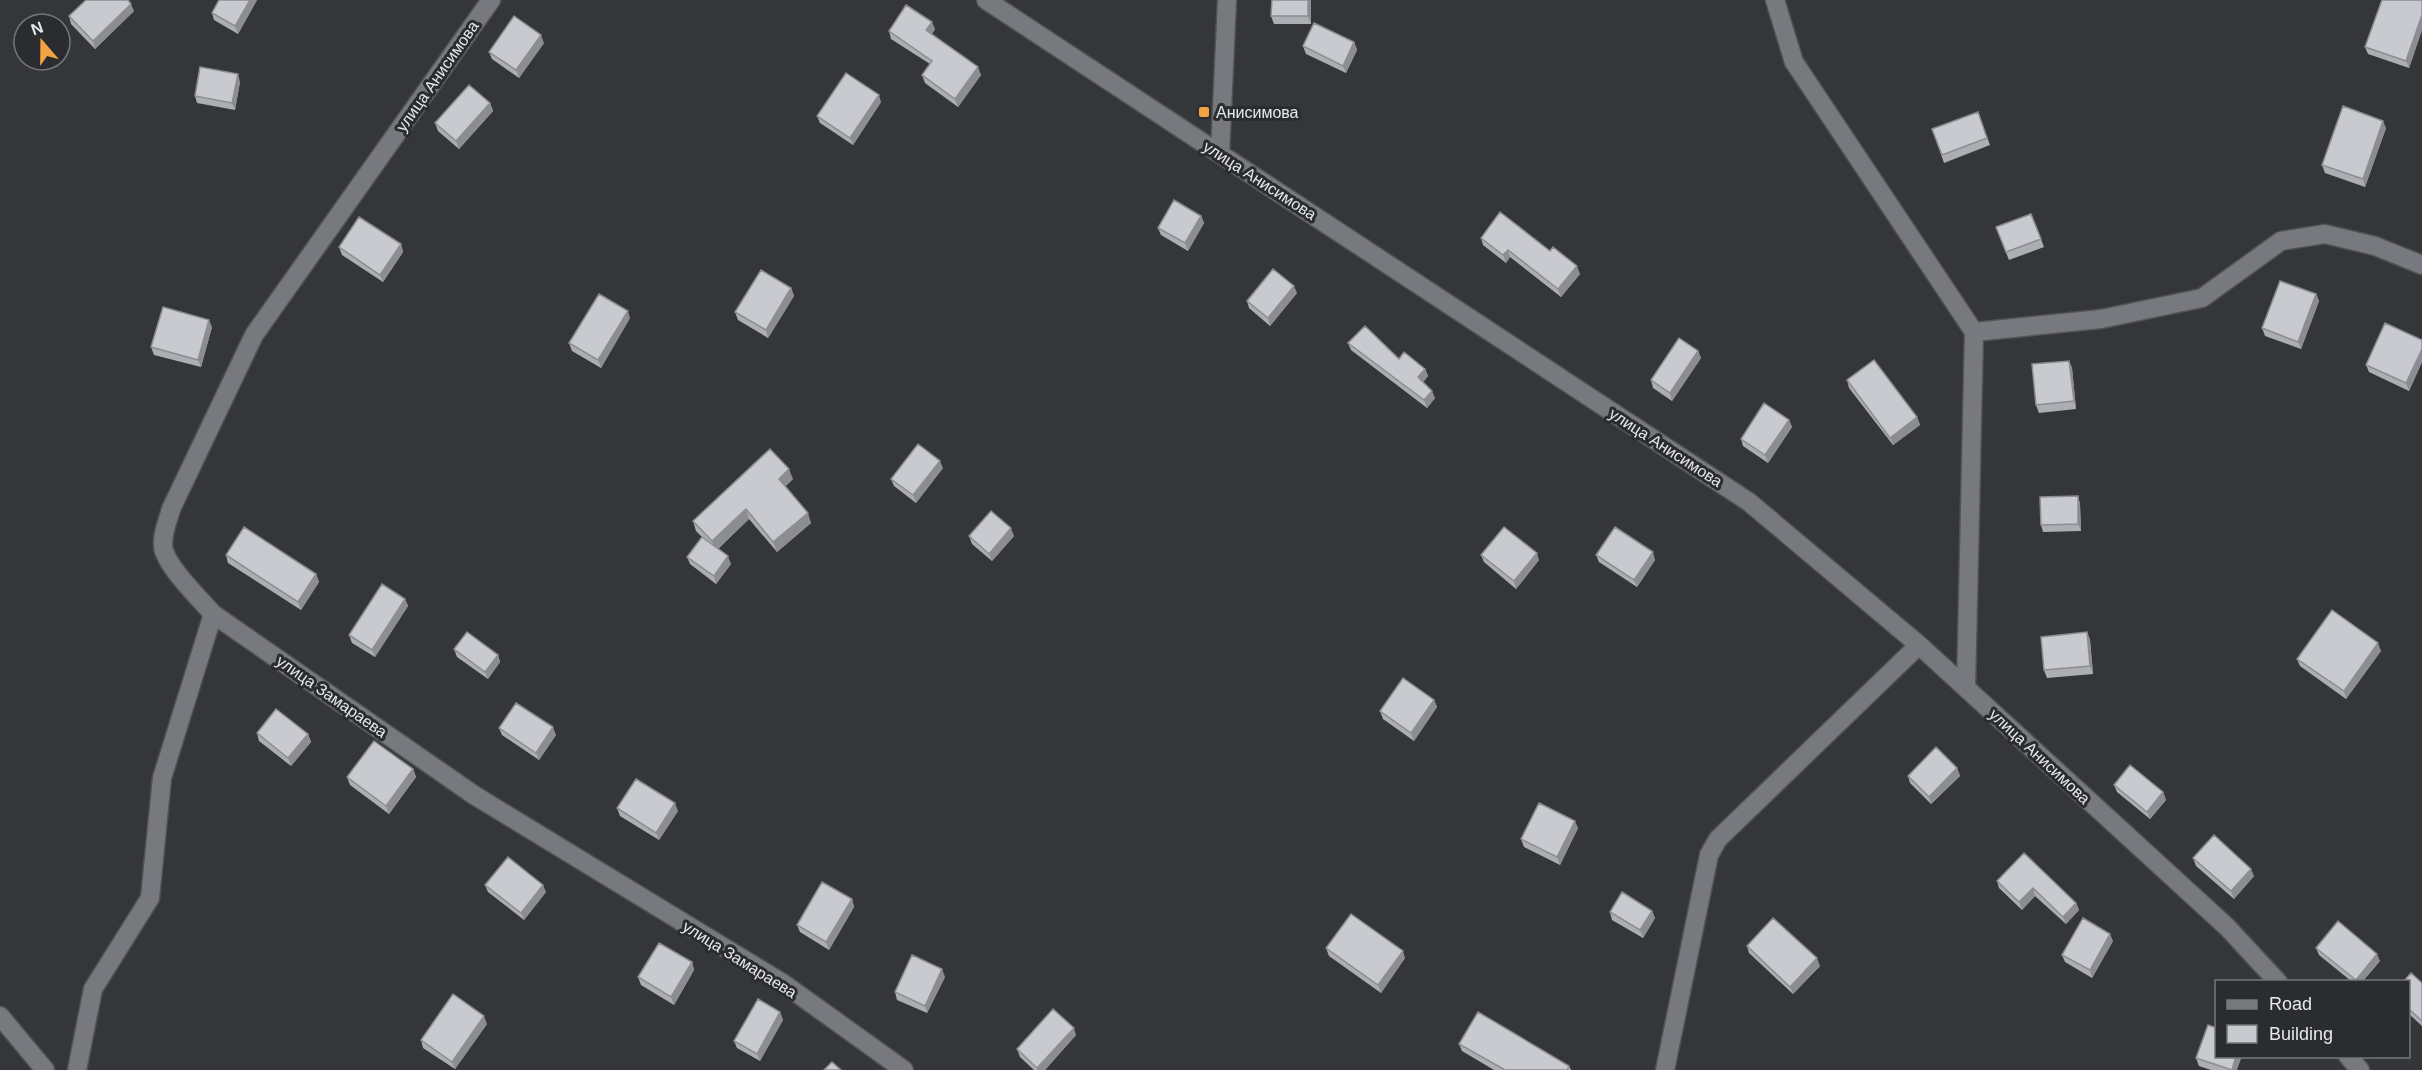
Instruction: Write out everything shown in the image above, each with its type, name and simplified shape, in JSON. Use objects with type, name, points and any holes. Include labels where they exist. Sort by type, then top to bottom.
[{"type":"street","name":"улица Анисимова","points":[[384,152],[491,0]]},
{"type":"street","name":"улица Анисимова","points":[[986,0],[1749,502],[1919,645],[2227,927],[2277,980]]},
{"type":"street","points":[[1220,154],[1227,0]]},
{"type":"street","points":[[1775,0],[1794,62],[1974,332],[1966,688]]},
{"type":"street","name":"улица Замараева","points":[[384,152],[254,334],[171,509],[165,529],[164,550],[184,582],[213,614],[474,795],[783,984],[904,1070]]},
{"type":"street","points":[[1974,332],[2101,320],[2202,298],[2281,241],[2325,234],[2375,246],[2422,265]]},
{"type":"street","points":[[77,1070],[93,989],[150,898],[162,778],[213,614]]},
{"type":"street","points":[[1665,1070],[1709,855],[1718,839],[1919,645]]},
{"type":"street","points":[[0,1016],[45,1070]]},
{"type":"street","points":[[2350,1058],[2361,1070]]},
{"type":"building","points":[[86,0],[128,0],[131,4],[93,41],[72,19],[72,13]]},
{"type":"building","points":[[219,0],[250,0],[235,26],[212,13]]},
{"type":"building","points":[[1272,0],[1308,0],[1308,16],[1271,16]]},
{"type":"building","points":[[2382,0],[2422,0],[2422,15],[2406,61],[2365,47]]},
{"type":"building","points":[[906,5],[932,22],[926,30],[978,67],[955,99],[922,75],[932,61],[889,31]]},
{"type":"building","points":[[514,16],[541,35],[516,70],[489,52]]},
{"type":"building","points":[[1314,23],[1354,42],[1343,66],[1303,46]]},
{"type":"building","points":[[200,67],[238,74],[232,103],[195,96]]},
{"type":"building","points":[[846,73],[879,95],[850,138],[817,116]]},
{"type":"building","points":[[469,85],[490,103],[456,141],[435,123]]},
{"type":"building","points":[[2343,106],[2383,121],[2363,179],[2322,165]]},
{"type":"building","points":[[1978,112],[1987,138],[1942,155],[1932,129]]},
{"type":"building","points":[[1174,200],[1201,216],[1185,243],[1158,228]]},
{"type":"building","points":[[1500,212],[1550,251],[1553,247],[1577,266],[1558,289],[1508,250],[1503,255],[1481,238]]},
{"type":"building","points":[[2031,214],[2041,239],[2006,252],[1996,227]]},
{"type":"building","points":[[359,217],[401,244],[380,275],[339,247]]},
{"type":"building","points":[[1273,269],[1294,286],[1268,318],[1247,301]]},
{"type":"building","points":[[761,270],[791,288],[766,330],[735,312]]},
{"type":"building","points":[[2280,281],[2316,294],[2298,342],[2262,328]]},
{"type":"building","points":[[599,294],[628,311],[598,360],[569,343]]},
{"type":"building","points":[[163,307],[209,320],[198,360],[151,347]]},
{"type":"building","points":[[2385,323],[2422,340],[2422,349],[2406,383],[2366,365]]},
{"type":"building","points":[[1365,326],[1399,359],[1404,352],[1425,369],[1418,377],[1432,391],[1424,400],[1348,343]]},
{"type":"building","points":[[1679,338],[1698,351],[1670,393],[1651,380]]},
{"type":"building","points":[[1874,360],[1917,417],[1890,438],[1847,380]]},
{"type":"building","points":[[2069,361],[2074,401],[2036,405],[2032,364]]},
{"type":"building","points":[[1764,403],[1789,420],[1765,455],[1741,439]]},
{"type":"building","points":[[918,444],[940,461],[913,495],[891,479]]},
{"type":"building","points":[[770,449],[789,469],[779,479],[808,513],[773,542],[746,509],[712,541],[693,521]]},
{"type":"building","points":[[2078,496],[2078,524],[2041,525],[2040,497]]},
{"type":"building","points":[[991,511],[1011,528],[989,554],[969,536]]},
{"type":"building","points":[[244,527],[316,574],[298,602],[226,555]]},
{"type":"building","points":[[1504,527],[1537,553],[1514,581],[1481,555]]},
{"type":"building","points":[[1615,527],[1653,552],[1634,580],[1596,555]]},
{"type":"building","points":[[702,537],[728,556],[714,576],[687,557]]},
{"type":"building","points":[[382,584],[405,599],[372,650],[349,635]]},
{"type":"building","points":[[2332,610],[2378,643],[2344,691],[2297,659]]},
{"type":"building","points":[[467,632],[498,655],[485,672],[454,649]]},
{"type":"building","points":[[2087,632],[2090,666],[2044,670],[2041,637]]},
{"type":"building","points":[[1403,678],[1434,700],[1411,733],[1380,711]]},
{"type":"building","points":[[516,703],[553,727],[536,753],[499,728]]},
{"type":"building","points":[[276,709],[308,734],[288,758],[257,733]]},
{"type":"building","points":[[374,741],[413,769],[386,806],[347,777]]},
{"type":"building","points":[[1936,747],[1957,768],[1929,797],[1908,776]]},
{"type":"building","points":[[2130,765],[2163,792],[2147,812],[2114,785]]},
{"type":"building","points":[[636,779],[675,803],[656,833],[617,808]]},
{"type":"building","points":[[1539,803],[1575,821],[1557,857],[1521,839]]},
{"type":"building","points":[[2214,835],[2251,869],[2231,891],[2193,858]]},
{"type":"building","points":[[2024,853],[2076,903],[2063,917],[2033,888],[2019,902],[1997,881]]},
{"type":"building","points":[[508,857],[543,885],[521,913],[485,885]]},
{"type":"building","points":[[822,882],[852,899],[826,942],[797,925]]},
{"type":"building","points":[[1622,892],[1652,911],[1640,930],[1610,912]]},
{"type":"building","points":[[1351,914],[1403,951],[1378,985],[1326,948]]},
{"type":"building","points":[[1773,918],[1817,958],[1790,987],[1747,946]]},
{"type":"building","points":[[2083,918],[2110,934],[2090,970],[2062,955]]},
{"type":"building","points":[[2338,921],[2377,954],[2356,980],[2316,948]]},
{"type":"building","points":[[659,943],[692,962],[671,997],[638,977]]},
{"type":"building","points":[[912,955],[942,969],[925,1006],[895,992]]},
{"type":"building","points":[[2411,973],[2422,983],[2422,1021],[2410,1010],[2410,980],[2405,980]]},
{"type":"building","points":[[453,994],[484,1016],[452,1062],[421,1040]]},
{"type":"building","points":[[758,999],[780,1012],[757,1054],[734,1041]]},
{"type":"building","points":[[1053,1009],[1074,1028],[1037,1068],[1017,1049]]},
{"type":"building","points":[[1478,1012],[1569,1066],[1567,1070],[1505,1070],[1459,1044]]},
{"type":"building","points":[[2208,1025],[2215,1027],[2215,1058],[2235,1058],[2232,1070],[2196,1058]]},
{"type":"building","points":[[832,1062],[841,1070],[824,1070]]},
{"type":"place","name":"Анисимова","points":[[1204,112]]}]
